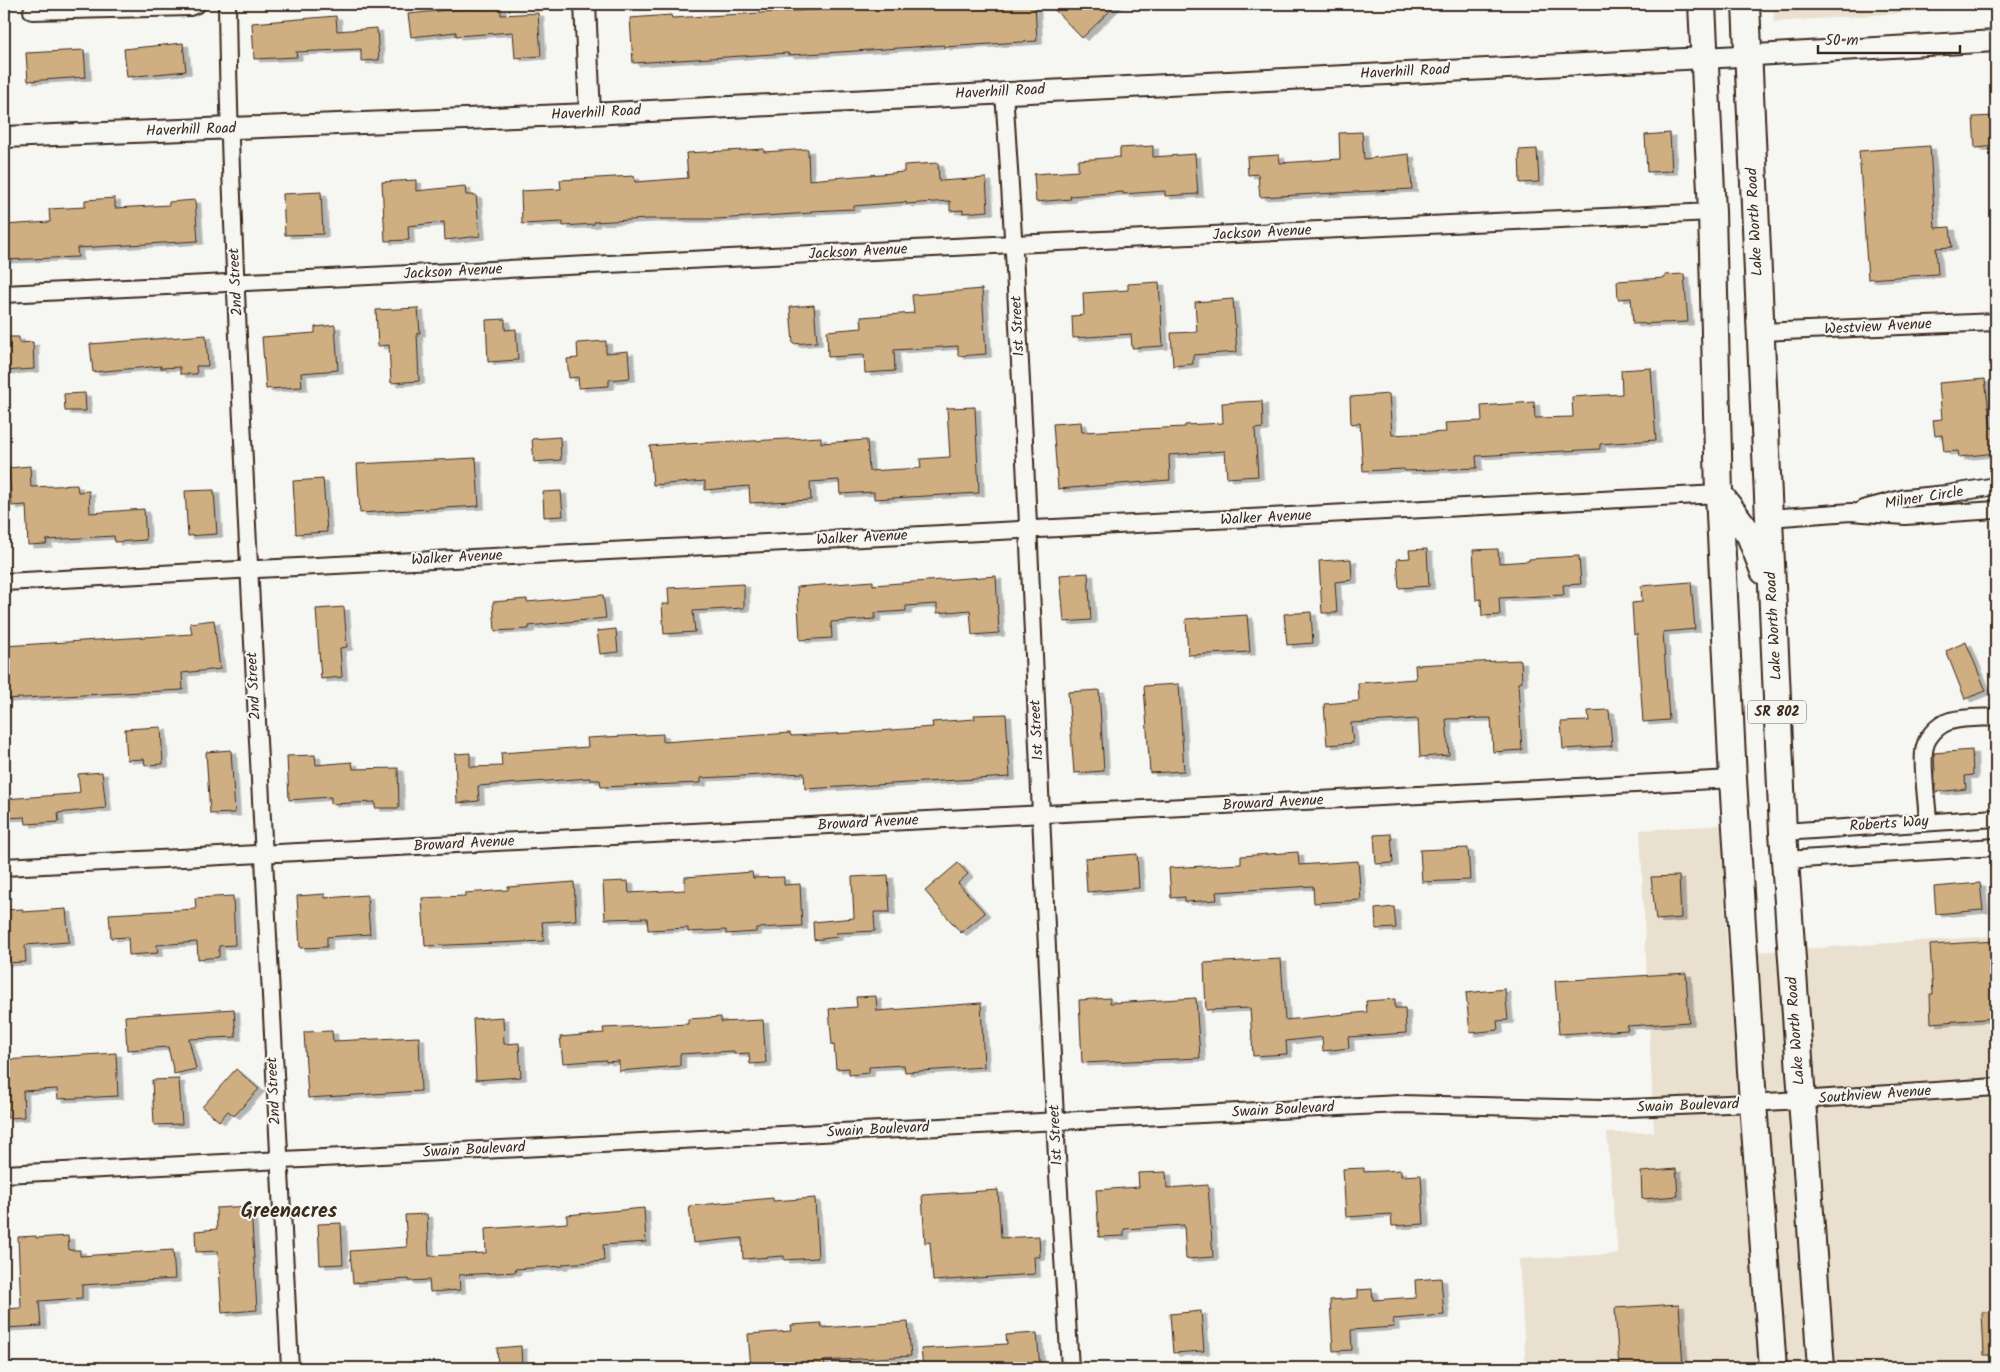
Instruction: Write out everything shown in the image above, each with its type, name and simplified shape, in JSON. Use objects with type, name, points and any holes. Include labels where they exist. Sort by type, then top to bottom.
[{"type":"main road","name":"SR 802","points":[[1702,4],[1712,212],[1719,494],[1733,779],[1753,1103],[1773,1368]]},
{"type":"main road","name":"Lake Worth Road","points":[[1746,4],[1784,860],[1821,1368]]},
{"type":"main road","points":[[1719,494],[1750,535],[1772,591]]},
{"type":"street","points":[[32,11],[190,7],[196,4]]},
{"type":"street","name":"2nd Street","points":[[227,4],[229,128],[262,854],[277,1160],[290,1368]]},
{"type":"street","points":[[585,4],[590,114]]},
{"type":"street","name":"Haverhill Road","points":[[4,137],[590,114],[1704,58],[1996,41]]},
{"type":"street","name":"1st Street","points":[[1004,92],[1014,244],[1055,1121],[1070,1368]]},
{"type":"street","name":"Jackson Avenue","points":[[4,294],[1014,244],[1712,212]]},
{"type":"street","name":"Westview Avenue","points":[[1760,332],[1996,322]]},
{"type":"street","name":"Milner Circle","points":[[1851,512],[1905,498],[1947,494],[1996,486]]},
{"type":"street","name":"Walker Avenue","points":[[4,582],[1719,494]]},
{"type":"street","name":"Milner Circle","points":[[1768,518],[1851,512],[1905,516],[1996,510]]},
{"type":"street","points":[[1928,821],[1924,751],[1928,738],[1936,728],[1948,722],[1960,719],[1996,717]]},
{"type":"street","name":"Broward Avenue","points":[[4,867],[1733,779]]},
{"type":"street","name":"Roberts Way","points":[[1783,832],[1996,818]]},
{"type":"street","name":"Roberts Way","points":[[1784,860],[1996,847]]},
{"type":"street","name":"Southview Avenue","points":[[1753,1103],[1996,1087]]},
{"type":"street","name":"Swain Boulevard","points":[[4,1174],[1400,1104],[1603,1109],[1753,1103]]},
{"type":"shaded area","points":[[1773,4],[1958,4],[1958,9],[1774,22]]},
{"type":"shaded area","points":[[1722,825],[1727,954],[1996,936],[1996,1368],[1526,1368],[1519,1259],[1618,1254],[1607,1133],[1654,1132],[1640,830]]},
{"type":"building","points":[[918,4],[1035,4],[1037,41],[788,55],[788,53],[633,63],[630,18],[671,15],[672,18]]},
{"type":"building","points":[[1049,4],[1117,4],[1082,38]]},
{"type":"building","points":[[501,8],[501,15],[538,13],[541,56],[515,58],[513,32],[456,36],[456,32],[411,37],[408,14]]},
{"type":"building","points":[[336,16],[337,31],[377,28],[379,60],[361,61],[361,49],[296,52],[297,57],[254,59],[252,23]]},
{"type":"building","points":[[183,43],[186,71],[127,77],[124,49]]},
{"type":"building","points":[[84,50],[86,77],[28,81],[26,53]]},
{"type":"building","points":[[1996,116],[1996,146],[1975,148],[1973,117]]},
{"type":"building","points":[[1362,132],[1364,159],[1409,154],[1412,189],[1260,197],[1258,174],[1248,175],[1247,157],[1279,155],[1280,163],[1340,159],[1339,133]]},
{"type":"building","points":[[1670,133],[1672,171],[1647,172],[1645,135]]},
{"type":"building","points":[[1153,146],[1153,157],[1195,154],[1198,194],[1165,196],[1165,191],[1123,194],[1123,192],[1070,196],[1071,199],[1036,202],[1034,174],[1078,171],[1078,160],[1120,157],[1120,148]]},
{"type":"building","points":[[1930,146],[1935,228],[1950,227],[1952,247],[1936,248],[1938,274],[1868,279],[1859,151]]},
{"type":"building","points":[[764,149],[764,152],[808,149],[809,180],[904,172],[904,165],[938,163],[939,181],[986,178],[988,211],[963,213],[963,210],[950,211],[950,201],[906,204],[906,202],[854,206],[854,209],[811,211],[811,213],[717,219],[649,219],[563,226],[563,222],[522,224],[521,191],[561,189],[560,180],[634,176],[635,182],[688,178],[686,153]]},
{"type":"building","points":[[1537,149],[1539,182],[1520,183],[1519,150]]},
{"type":"building","points":[[416,180],[416,191],[465,186],[466,195],[476,195],[480,236],[445,240],[444,222],[408,226],[409,240],[385,241],[382,182]]},
{"type":"building","points":[[321,192],[323,234],[285,235],[283,194]]},
{"type":"building","points":[[115,198],[115,208],[169,205],[169,202],[195,200],[198,241],[77,248],[78,257],[4,260],[4,225],[50,222],[49,209],[85,207],[85,200]]},
{"type":"building","points":[[1684,274],[1688,322],[1633,324],[1631,298],[1618,299],[1617,281],[1665,278],[1665,275]]},
{"type":"building","points":[[1159,282],[1163,346],[1132,348],[1131,334],[1073,338],[1072,316],[1084,315],[1083,293],[1128,290],[1128,284]]},
{"type":"building","points":[[982,289],[986,354],[958,356],[958,346],[894,350],[895,371],[865,373],[864,355],[828,357],[827,331],[862,328],[861,317],[914,313],[912,295]]},
{"type":"building","points":[[1233,299],[1237,352],[1193,355],[1193,364],[1173,366],[1171,333],[1197,332],[1195,302]]},
{"type":"building","points":[[814,305],[817,342],[793,344],[790,307]]},
{"type":"building","points":[[418,308],[420,333],[417,333],[419,381],[391,383],[389,345],[378,346],[376,310]]},
{"type":"building","points":[[505,319],[505,330],[516,329],[518,360],[488,362],[486,320]]},
{"type":"building","points":[[335,325],[338,370],[301,373],[302,387],[266,389],[262,337],[315,333],[315,327]]},
{"type":"building","points":[[206,335],[208,366],[196,366],[197,374],[180,374],[180,367],[161,368],[161,366],[93,372],[90,344]]},
{"type":"building","points":[[4,337],[19,337],[19,343],[33,342],[34,369],[4,371]]},
{"type":"building","points":[[606,341],[606,353],[628,351],[630,378],[609,380],[609,386],[579,388],[578,377],[569,378],[567,359],[578,358],[577,343]]},
{"type":"building","points":[[1651,368],[1656,440],[1600,444],[1600,449],[1476,456],[1477,468],[1363,471],[1360,423],[1351,424],[1350,397],[1389,394],[1392,435],[1446,432],[1445,423],[1482,421],[1481,406],[1534,402],[1535,418],[1573,417],[1572,397],[1622,394],[1621,370]]},
{"type":"building","points":[[1985,379],[1991,428],[1996,427],[1996,453],[1959,457],[1958,451],[1944,452],[1942,435],[1935,436],[1933,420],[1942,419],[1939,383]]},
{"type":"building","points":[[85,393],[86,411],[65,411],[64,394]]},
{"type":"building","points":[[1262,401],[1263,428],[1255,429],[1258,476],[1227,478],[1225,451],[1169,455],[1170,480],[1058,489],[1053,424],[1081,422],[1082,432],[1185,427],[1185,425],[1223,423],[1222,403]]},
{"type":"building","points":[[975,407],[979,493],[874,499],[874,492],[840,494],[839,480],[810,482],[811,500],[750,503],[749,486],[705,490],[705,481],[653,485],[650,446],[685,443],[821,437],[821,443],[867,440],[869,471],[921,468],[920,459],[950,457],[947,408]]},
{"type":"building","points":[[560,437],[561,460],[534,462],[532,439]]},
{"type":"building","points":[[476,458],[479,506],[360,513],[357,464]]},
{"type":"building","points":[[30,466],[31,487],[77,485],[78,492],[89,491],[90,513],[144,509],[146,540],[115,542],[114,536],[46,540],[47,544],[28,545],[26,505],[12,506],[9,468]]},
{"type":"building","points":[[323,479],[327,532],[296,534],[293,481]]},
{"type":"building","points":[[214,490],[217,534],[188,536],[185,491]]},
{"type":"building","points":[[561,491],[563,516],[544,517],[543,492]]},
{"type":"building","points":[[1427,549],[1429,586],[1399,588],[1397,559],[1410,558],[1409,550]]},
{"type":"building","points":[[1498,549],[1499,563],[1579,556],[1581,584],[1563,585],[1564,595],[1499,598],[1500,615],[1482,616],[1481,599],[1476,600],[1473,550]]},
{"type":"building","points":[[1351,559],[1352,580],[1335,582],[1337,613],[1322,613],[1319,561]]},
{"type":"building","points":[[1088,573],[1091,620],[1064,622],[1060,575]]},
{"type":"building","points":[[996,576],[999,633],[972,635],[970,610],[937,613],[937,604],[906,606],[906,611],[875,613],[875,619],[831,622],[832,638],[800,640],[797,587],[873,581],[873,585]]},
{"type":"building","points":[[1691,582],[1695,629],[1663,632],[1669,720],[1643,722],[1637,634],[1634,635],[1632,603],[1642,602],[1641,586]]},
{"type":"building","points":[[744,584],[744,608],[693,611],[695,632],[664,634],[662,604],[669,604],[668,588]]},
{"type":"building","points":[[603,595],[606,618],[529,626],[529,629],[495,631],[493,602],[527,599],[527,602]]},
{"type":"building","points":[[344,607],[347,647],[340,648],[342,677],[321,679],[316,609]]},
{"type":"building","points":[[1311,612],[1313,643],[1287,645],[1284,614]]},
{"type":"building","points":[[1247,615],[1250,652],[1188,655],[1186,619]]},
{"type":"building","points":[[214,620],[220,669],[182,673],[183,690],[4,699],[4,646],[192,634],[190,623]]},
{"type":"building","points":[[616,629],[618,652],[600,654],[597,631]]},
{"type":"building","points":[[1966,642],[1986,691],[1965,699],[1946,651]]},
{"type":"building","points":[[1521,660],[1522,682],[1518,683],[1522,750],[1493,752],[1491,718],[1446,719],[1449,755],[1420,757],[1418,719],[1351,723],[1353,743],[1327,745],[1324,704],[1359,701],[1358,683],[1416,679],[1415,665]]},
{"type":"building","points":[[1179,684],[1184,771],[1150,773],[1144,686]]},
{"type":"building","points":[[1099,690],[1104,771],[1074,773],[1068,692]]},
{"type":"building","points":[[1609,710],[1612,746],[1563,749],[1561,722],[1589,721],[1588,711]]},
{"type":"building","points":[[1006,714],[1010,777],[805,789],[804,773],[701,778],[701,783],[601,787],[600,780],[590,780],[590,778],[478,786],[479,801],[457,803],[455,754],[470,753],[470,767],[502,766],[501,753],[588,747],[587,738],[663,734],[663,742],[790,733],[791,736],[850,733],[933,727],[932,722],[975,719],[974,715]]},
{"type":"building","points":[[161,727],[163,764],[145,765],[144,759],[127,760],[125,729]]},
{"type":"building","points":[[231,750],[235,813],[210,814],[206,752]]},
{"type":"building","points":[[1972,750],[1973,775],[1965,776],[1966,789],[1936,792],[1934,753]]},
{"type":"building","points":[[315,755],[316,765],[352,762],[353,769],[398,768],[399,808],[375,808],[375,802],[331,804],[331,797],[289,800],[287,756]]},
{"type":"building","points":[[102,772],[106,808],[58,813],[59,822],[26,824],[25,817],[4,818],[4,799],[73,794],[80,792],[78,774]]},
{"type":"building","points":[[1391,834],[1393,863],[1376,864],[1374,835]]},
{"type":"building","points":[[1468,848],[1470,880],[1422,882],[1420,850]]},
{"type":"building","points":[[1298,852],[1299,865],[1358,861],[1361,900],[1314,903],[1313,886],[1216,892],[1217,900],[1185,902],[1185,897],[1171,898],[1169,868],[1241,864],[1241,856]]},
{"type":"building","points":[[1137,854],[1139,888],[1087,892],[1085,858]]},
{"type":"building","points":[[958,863],[968,874],[958,883],[985,913],[961,933],[925,891]]},
{"type":"building","points":[[752,872],[753,878],[784,877],[784,885],[800,884],[802,926],[756,928],[756,932],[726,934],[726,930],[688,932],[688,928],[648,930],[647,918],[605,919],[603,882],[628,881],[629,893],[685,890],[685,877]]},
{"type":"building","points":[[888,875],[890,912],[874,912],[875,931],[836,933],[837,937],[814,940],[813,922],[854,918],[852,877]]},
{"type":"building","points":[[1679,876],[1681,918],[1656,920],[1651,877]]},
{"type":"building","points":[[574,882],[576,920],[542,922],[544,941],[425,946],[422,898],[465,896],[465,893],[508,890],[508,887]]},
{"type":"building","points":[[1980,883],[1983,910],[1936,914],[1934,887]]},
{"type":"building","points":[[325,894],[325,898],[367,895],[370,934],[327,937],[327,947],[300,948],[297,896]]},
{"type":"building","points":[[233,896],[235,945],[219,946],[219,957],[198,959],[197,942],[157,945],[158,953],[129,955],[128,937],[111,938],[109,914],[196,909],[195,898]]},
{"type":"building","points":[[1394,907],[1396,928],[1376,929],[1375,909]]},
{"type":"building","points":[[23,909],[23,912],[66,909],[69,942],[25,945],[26,962],[4,963],[4,910]]},
{"type":"building","points":[[1996,941],[1996,1018],[1931,1023],[1930,994],[1933,994],[1930,945]]},
{"type":"building","points":[[1281,959],[1285,1020],[1367,1012],[1366,1001],[1395,999],[1395,1008],[1405,1008],[1406,1033],[1348,1037],[1349,1048],[1323,1051],[1322,1037],[1286,1041],[1287,1054],[1253,1056],[1250,1008],[1206,1010],[1204,963]]},
{"type":"building","points":[[1686,973],[1689,1022],[1627,1026],[1628,1030],[1559,1034],[1555,981]]},
{"type":"building","points":[[1505,989],[1508,1020],[1497,1021],[1498,1030],[1470,1033],[1466,993]]},
{"type":"building","points":[[876,996],[877,1011],[981,1003],[984,1067],[905,1072],[904,1065],[869,1067],[869,1073],[849,1075],[849,1068],[836,1069],[829,1009],[857,1007],[856,997]]},
{"type":"building","points":[[1110,998],[1110,1003],[1196,998],[1200,1058],[1082,1063],[1079,1000]]},
{"type":"building","points":[[234,1009],[236,1037],[189,1039],[196,1069],[174,1074],[168,1047],[127,1050],[125,1016]]},
{"type":"building","points":[[503,1017],[504,1044],[519,1043],[521,1077],[476,1080],[473,1019]]},
{"type":"building","points":[[721,1017],[721,1022],[763,1020],[766,1063],[750,1064],[749,1053],[734,1054],[734,1051],[680,1054],[680,1066],[619,1071],[619,1061],[563,1063],[560,1037],[604,1033],[603,1028],[688,1024],[688,1019]]},
{"type":"building","points":[[332,1031],[333,1041],[419,1037],[421,1091],[308,1098],[304,1032]]},
{"type":"building","points":[[116,1053],[118,1096],[58,1099],[57,1089],[23,1091],[24,1117],[7,1118],[4,1060]]},
{"type":"building","points":[[236,1069],[259,1089],[234,1116],[228,1111],[219,1121],[202,1107]]},
{"type":"building","points":[[179,1079],[182,1124],[154,1125],[152,1080]]},
{"type":"building","points":[[1364,1168],[1364,1172],[1401,1170],[1401,1176],[1421,1175],[1424,1224],[1392,1226],[1391,1214],[1346,1217],[1343,1169]]},
{"type":"building","points":[[1676,1169],[1678,1196],[1642,1199],[1641,1172]]},
{"type":"building","points":[[1166,1172],[1167,1188],[1208,1185],[1213,1257],[1186,1259],[1184,1225],[1124,1229],[1124,1236],[1099,1237],[1096,1190],[1139,1187],[1138,1173]]},
{"type":"building","points":[[998,1190],[1001,1238],[1039,1236],[1040,1257],[1034,1257],[1035,1274],[933,1281],[930,1242],[925,1243],[922,1195]]},
{"type":"building","points":[[773,1198],[773,1201],[815,1198],[818,1258],[784,1260],[784,1256],[743,1259],[742,1238],[693,1243],[689,1206]]},
{"type":"building","points":[[251,1206],[257,1310],[222,1313],[218,1251],[196,1252],[195,1231],[217,1229],[216,1208]]},
{"type":"building","points":[[644,1208],[646,1242],[603,1245],[604,1261],[515,1269],[516,1272],[459,1275],[460,1290],[430,1292],[429,1280],[409,1281],[409,1279],[353,1283],[350,1251],[407,1247],[405,1215],[427,1214],[429,1256],[486,1253],[485,1229],[567,1223],[567,1215]]},
{"type":"building","points":[[341,1223],[343,1264],[320,1265],[318,1224]]},
{"type":"building","points":[[36,1236],[36,1238],[68,1236],[69,1250],[80,1250],[80,1256],[173,1250],[175,1279],[82,1285],[82,1298],[39,1301],[41,1326],[4,1328],[4,1309],[21,1308],[18,1237]]},
{"type":"building","points":[[1441,1278],[1444,1315],[1393,1319],[1394,1327],[1351,1330],[1352,1350],[1333,1351],[1330,1300],[1358,1298],[1358,1290],[1372,1289],[1373,1300],[1416,1297],[1415,1280]]},
{"type":"building","points":[[1679,1304],[1683,1368],[1619,1368],[1615,1308]]},
{"type":"building","points":[[1201,1311],[1204,1351],[1173,1353],[1170,1314]]},
{"type":"building","points":[[1996,1311],[1996,1355],[1984,1355],[1982,1312]]},
{"type":"building","points":[[908,1322],[911,1356],[824,1361],[825,1368],[751,1368],[748,1334],[792,1331],[791,1325],[821,1323],[822,1328]]},
{"type":"building","points":[[1037,1333],[1040,1368],[923,1368],[921,1349],[1007,1344],[1006,1335]]},
{"type":"building","points":[[521,1346],[522,1368],[498,1368],[497,1348]]},
{"type":"district","name":"Greenacres","points":[[289,1212]]}]
